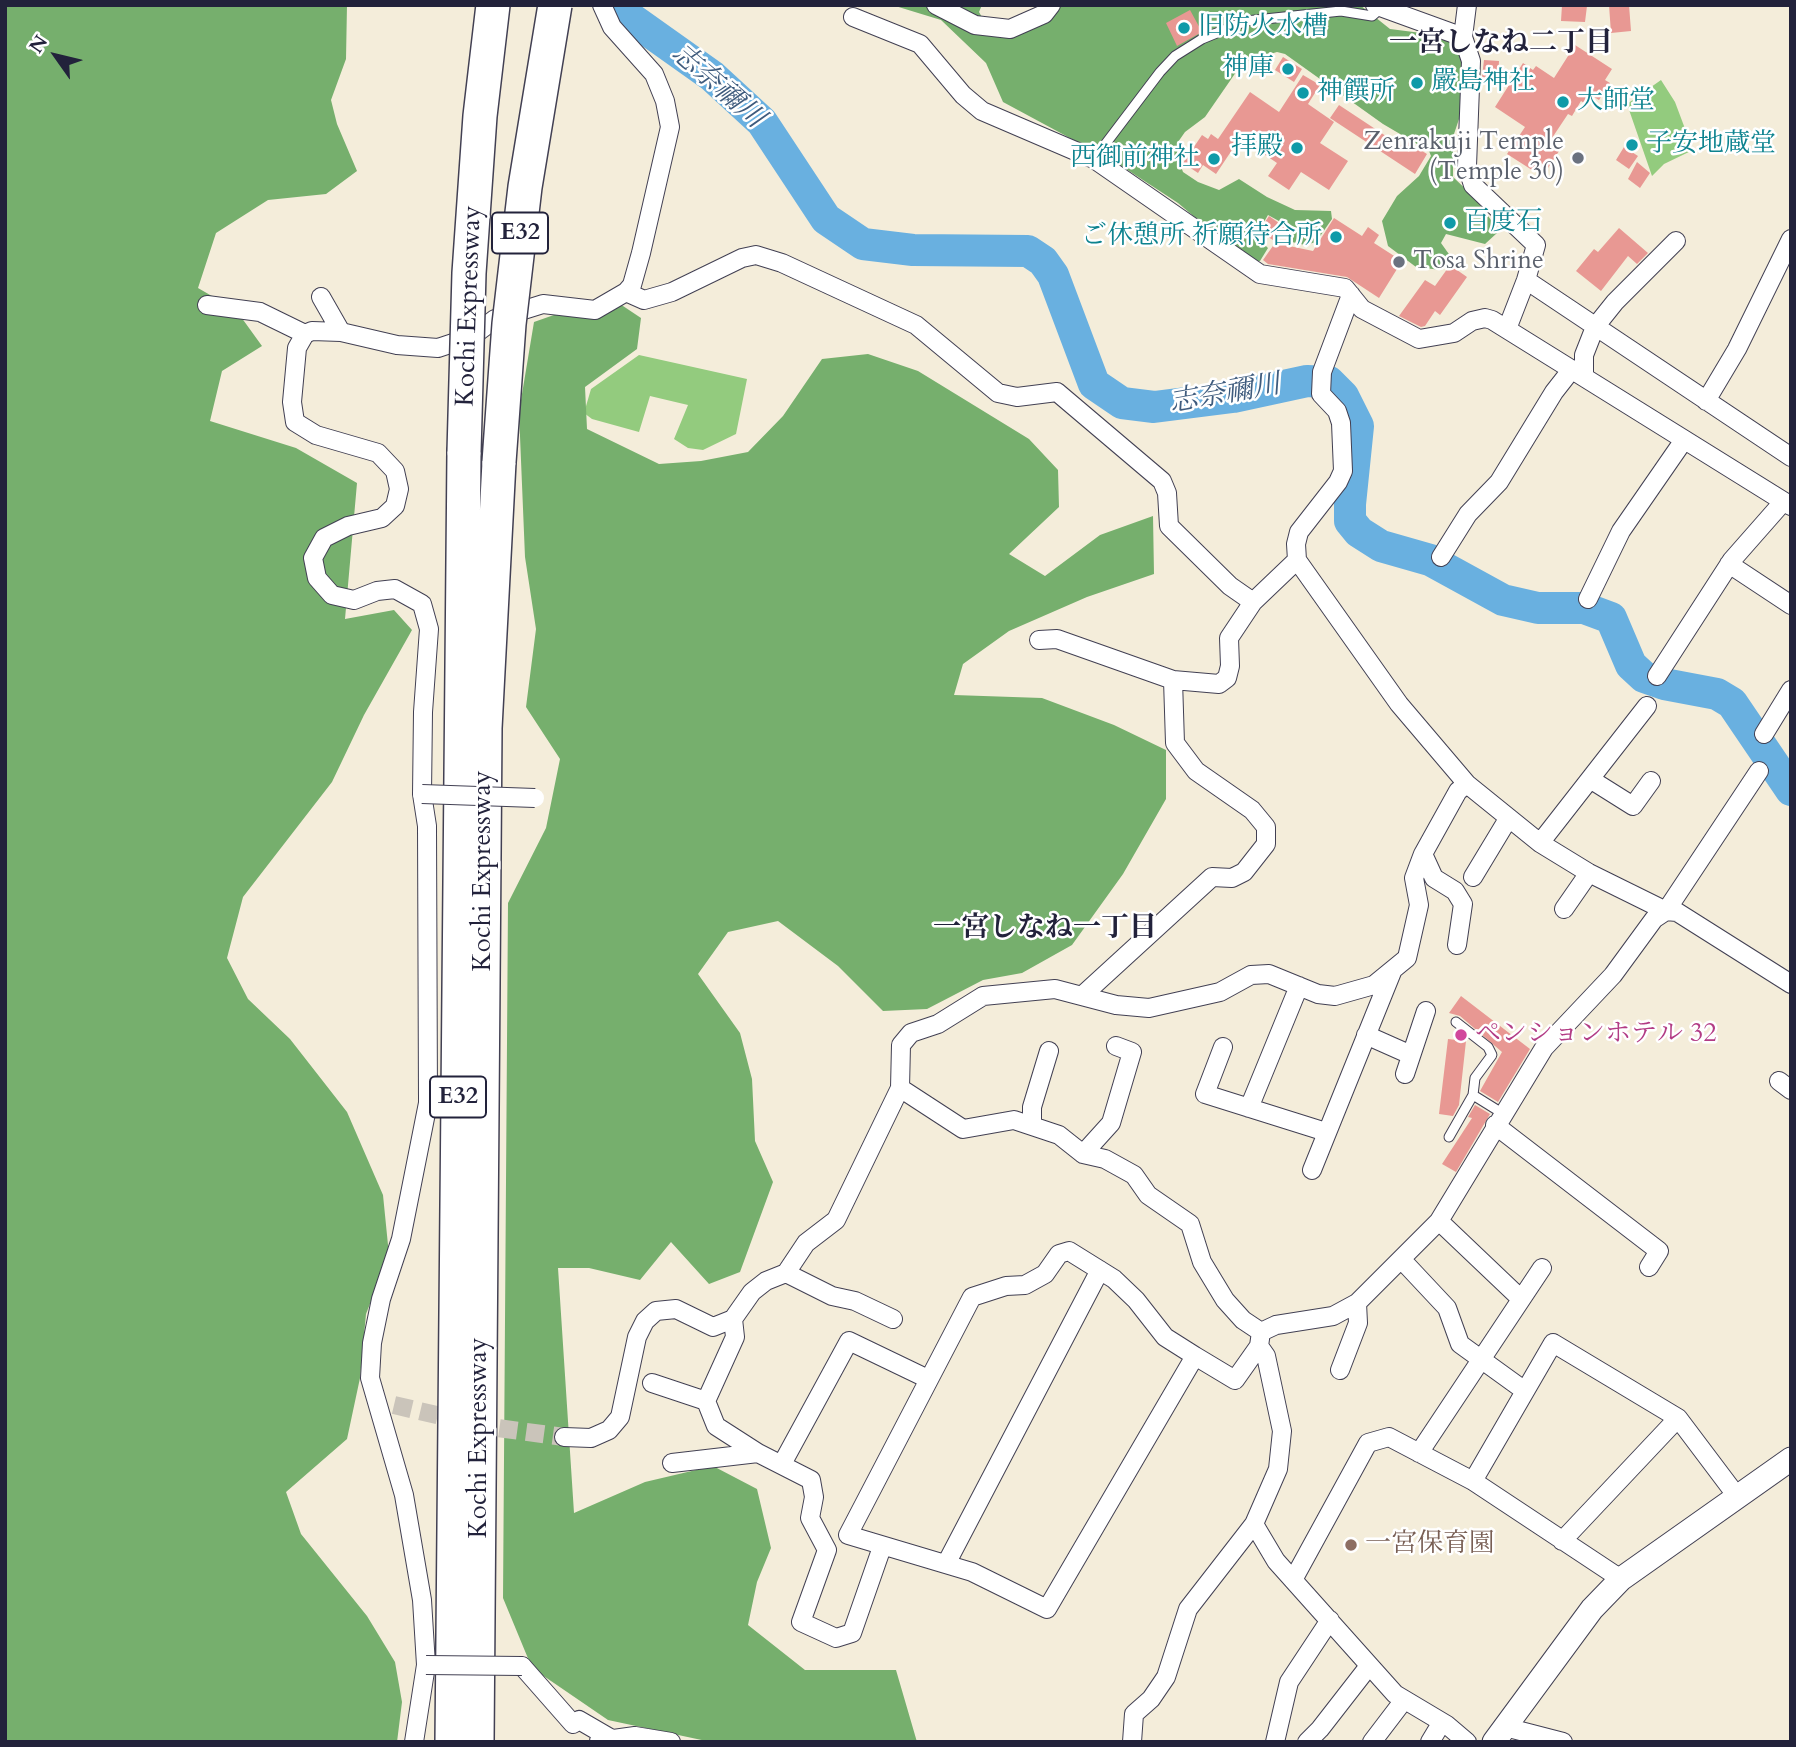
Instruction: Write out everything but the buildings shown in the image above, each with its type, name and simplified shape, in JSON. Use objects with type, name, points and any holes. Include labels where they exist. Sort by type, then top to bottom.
[{"type":"highway","name":"Kochi Expressway","points":[[452,1742],[464,452],[470,272],[480,116],[493,5]]},
{"type":"highway","name":"Kochi Expressway","points":[[477,1742],[485,728],[499,462],[524,200],[555,5]]},
{"type":"street","points":[[414,1742],[426,1665],[422,1600],[387,1404],[370,1377],[372,1343],[381,1299],[401,1239],[428,1103],[426,826],[422,794],[423,712],[429,629],[422,604],[396,589],[377,591],[354,600],[332,595],[317,578],[313,558],[324,538],[348,526],[382,518],[395,506],[399,489],[395,471],[378,453],[316,435],[295,422],[292,402],[296,348],[305,334],[312,331],[341,332],[397,345],[438,348],[471,337],[495,319],[542,304],[595,310],[626,292],[632,285],[641,253],[670,127],[665,101],[654,74],[612,27],[602,5]]},
{"type":"street","points":[[936,5],[975,25],[1010,29],[1044,14],[1051,5]]},
{"type":"street","points":[[1467,5],[1463,37],[1471,61],[1467,166],[1473,185],[1536,245],[1507,329]]},
{"type":"street","points":[[1381,7],[1448,29],[1463,37]]},
{"type":"street","points":[[853,17],[920,44],[963,95],[982,111],[1094,159],[1260,274],[1345,288],[1362,309],[1419,339],[1454,333],[1472,321],[1485,318],[1578,372],[1787,504],[1729,564],[1657,676]]},
{"type":"street","points":[[1706,401],[1737,349],[1791,239]]},
{"type":"street","points":[[1440,557],[1468,514],[1499,482],[1554,392],[1578,372],[1595,327],[1615,302],[1676,241]]},
{"type":"street","points":[[626,292],[644,300],[672,292],[742,258],[766,257],[916,325],[998,393],[1017,397],[1057,392],[1162,481],[1167,493],[1169,526],[1230,586],[1253,602]]},
{"type":"street","points":[[1526,280],[1791,457]]},
{"type":"street","points":[[1351,295],[1322,372],[1321,394],[1337,411],[1341,423],[1343,471],[1338,482],[1299,532],[1296,544],[1297,560],[1399,704],[1467,784],[1540,843],[1589,873],[1666,911],[1677,912],[1791,984]]},
{"type":"street","points":[[321,298],[341,332]]},
{"type":"street","points":[[207,305],[260,312],[305,334]]},
{"type":"street","points":[[1588,599],[1621,531],[1685,440]]},
{"type":"street","points":[[1039,640],[1057,639],[1172,680],[1219,684],[1227,678],[1230,666],[1228,638],[1253,602],[1297,560]]},
{"type":"street","points":[[1729,564],[1791,605]]},
{"type":"street","points":[[1083,995],[1212,877],[1232,878],[1244,872],[1266,844],[1266,827],[1252,810],[1196,771],[1175,743],[1172,680]]},
{"type":"street","points":[[1764,734],[1791,691]]},
{"type":"street","points":[[1540,843],[1647,706]]},
{"type":"street","points":[[1195,1356],[1047,1609],[972,1572],[848,1535],[972,1297],[1006,1286],[1026,1285],[1045,1274],[1059,1254],[1069,1251],[1100,1270],[1136,1300],[1165,1337],[1235,1380],[1260,1339],[1276,1325],[1333,1316],[1357,1303],[1439,1221],[1498,1119],[1544,1048],[1613,975],[1654,919],[1666,911],[1759,771]]},
{"type":"street","points":[[1590,779],[1633,806],[1651,781]]},
{"type":"street","points":[[564,1437],[591,1438],[609,1430],[620,1417],[637,1337],[645,1321],[656,1311],[676,1309],[713,1326],[733,1319],[752,1292],[766,1281],[786,1273],[806,1243],[836,1220],[900,1088],[901,1045],[911,1033],[938,1024],[983,996],[1055,989],[1116,1006],[1149,1008],[1220,992],[1251,975],[1269,974],[1318,995],[1335,996],[1374,985],[1406,958],[1419,905],[1414,878],[1423,854],[1458,791],[1467,784]]},
{"type":"street","points":[[422,794],[536,798]]},
{"type":"street","points":[[1473,877],[1508,819]]},
{"type":"street","points":[[1423,854],[1434,878],[1455,891],[1463,904],[1457,945]]},
{"type":"street","points":[[1564,909],[1589,873]]},
{"type":"street","points":[[1311,1170],[1392,972]]},
{"type":"street","points":[[1244,1113],[1299,986]]},
{"type":"street","points":[[1405,1074],[1426,1011]]},
{"type":"street","points":[[1366,1035],[1412,1055]]},
{"type":"street","points":[[1083,1154],[1111,1123],[1132,1052],[1116,1046]]},
{"type":"street","points":[[1223,1047],[1205,1094],[1244,1113],[1326,1132]]},
{"type":"street","points":[[1032,1126],[1032,1107],[1049,1051]]},
{"type":"street","points":[[900,1088],[963,1129],[1014,1120],[1059,1135],[1083,1154],[1105,1159],[1134,1175],[1148,1195],[1190,1224],[1202,1262],[1226,1300],[1260,1339],[1282,1431],[1278,1469],[1254,1524],[1188,1609],[1167,1677],[1151,1699],[1134,1714],[1132,1742]]},
{"type":"street","points":[[1498,1119],[1659,1251],[1649,1267]]},
{"type":"street","points":[[1439,1221],[1521,1299]]},
{"type":"street","points":[[1402,1260],[1447,1308],[1460,1345],[1525,1391]]},
{"type":"street","points":[[1419,1454],[1542,1268]]},
{"type":"street","points":[[946,1564],[1100,1270]]},
{"type":"street","points":[[786,1273],[832,1296],[855,1301],[893,1319]]},
{"type":"street","points":[[1340,1370],[1358,1323],[1357,1303]]},
{"type":"street","points":[[733,1319],[735,1338],[706,1401],[716,1426],[758,1453],[811,1480],[814,1497],[810,1518],[813,1530],[824,1539],[827,1550],[801,1622],[836,1638],[852,1633],[881,1547]]},
{"type":"street","points":[[782,1464],[849,1341],[928,1380]]},
{"type":"street","points":[[1473,1481],[1553,1343],[1678,1418],[1737,1495]]},
{"type":"street","points":[[652,1383],[706,1401]]},
{"type":"street","points":[[1562,1541],[1678,1418]]},
{"type":"street","points":[[1293,1580],[1368,1443],[1389,1437],[1473,1481],[1621,1579]]},
{"type":"street","points":[[672,1463],[758,1453]]},
{"type":"street","points":[[1563,1742],[1499,1734],[1592,1609],[1621,1579],[1737,1495],[1791,1460]]},
{"type":"street","points":[[1254,1524],[1276,1562],[1369,1666],[1405,1700],[1442,1722],[1467,1742]]},
{"type":"street","points":[[1275,1742],[1289,1682],[1329,1620]]},
{"type":"street","points":[[426,1665],[522,1666],[573,1724],[579,1720],[603,1740],[635,1736],[671,1742]]},
{"type":"street","points":[[1307,1742],[1319,1736],[1369,1666]]},
{"type":"street","points":[[1372,1742],[1405,1700]]},
{"type":"street","points":[[1430,1742],[1442,1722]]},
{"type":"lane","points":[[1094,159],[1160,72],[1175,56],[1202,39],[1246,21],[1341,11],[1372,16],[1381,7]]},
{"type":"lane","points":[[1449,1136],[1473,1095],[1472,1076],[1492,1055],[1491,1050],[1456,1022]]},
{"type":"lane","points":[[1473,1095],[1498,1119]]},
{"type":"green space","points":[[5,5],[347,5],[346,59],[331,100],[337,124],[357,171],[326,194],[268,200],[216,233],[198,288],[236,310],[262,346],[222,371],[210,421],[296,448],[357,483],[345,619],[394,610],[412,630],[364,715],[332,782],[243,897],[227,958],[248,999],[290,1039],[347,1112],[383,1195],[389,1255],[366,1314],[360,1378],[347,1439],[286,1492],[301,1534],[367,1616],[395,1662],[402,1702],[397,1742],[5,1742]]},
{"type":"green space","points":[[892,5],[982,5],[979,12],[983,19],[1012,21],[1043,5],[1360,5],[1390,29],[1445,36],[1454,44],[1462,61],[1460,116],[1453,137],[1453,177],[1473,196],[1497,228],[1497,233],[1485,244],[1446,234],[1441,243],[1451,257],[1441,270],[1416,267],[1388,246],[1382,221],[1397,196],[1419,176],[1431,156],[1429,151],[1383,124],[1285,54],[1277,52],[1243,62],[1205,117],[1185,132],[1178,142],[1177,155],[1183,172],[1198,182],[1219,190],[1239,179],[1267,197],[1295,210],[1331,211],[1332,219],[1316,242],[1305,245],[1292,242],[1287,237],[1288,226],[1268,215],[1256,236],[1268,248],[1260,261],[1255,261],[1223,241],[1178,203],[1120,165],[1003,102],[986,63],[941,20]]},
{"type":"green space","points":[[1661,80],[1675,102],[1693,150],[1664,164],[1652,176],[1627,104]]},
{"type":"green space","points":[[608,296],[641,318],[637,349],[585,387],[587,429],[659,464],[701,461],[748,452],[783,416],[822,359],[868,354],[918,371],[1029,439],[1058,470],[1059,507],[1009,554],[1045,576],[1100,535],[1153,516],[1154,574],[1087,597],[1009,631],[963,664],[954,695],[1042,698],[1114,725],[1166,750],[1166,799],[1123,874],[1072,945],[1022,973],[983,980],[927,1009],[883,1011],[838,966],[778,921],[728,932],[698,974],[740,1033],[752,1079],[755,1141],[773,1182],[740,1272],[709,1284],[671,1242],[640,1280],[589,1268],[558,1268],[574,1513],[645,1482],[713,1466],[757,1489],[771,1548],[757,1582],[748,1625],[805,1670],[896,1670],[917,1742],[711,1742],[608,1720],[532,1668],[503,1598],[508,903],[546,828],[560,759],[526,707],[536,629],[525,557],[519,412],[534,322]]},
{"type":"green space","points":[[639,355],[747,379],[736,434],[703,450],[688,448],[674,439],[688,405],[650,396],[639,432],[592,419],[584,413],[591,389]]},
{"type":"waterway","name":"志奈禰川","points":[[612,5],[712,76],[762,122],[826,219],[863,244],[913,250],[1028,251],[1043,261],[1053,275],[1094,384],[1122,403],[1154,407],[1233,397],[1307,381],[1329,382],[1343,396],[1358,426],[1350,521],[1359,532],[1381,546],[1430,560],[1503,600],[1538,608],[1584,608],[1611,618],[1631,665],[1644,677],[1664,684],[1717,694],[1732,703],[1791,790]]},
{"type":"tunnel","points":[[394,1405],[483,1426],[564,1437]]},
{"type":"place","name":"旧防火水槽","points":[[1184,28]]},
{"type":"place","name":"神庫","points":[[1288,69]]},
{"type":"place","name":"嚴島神社","points":[[1417,83]]},
{"type":"place","name":"神饌所","points":[[1303,93]]},
{"type":"place","name":"大師堂","points":[[1563,102]]},
{"type":"place","name":"子安地蔵堂","points":[[1632,145]]},
{"type":"place","name":"拝殿","points":[[1297,148]]},
{"type":"place","name":"Zenrakuji Temple (Temple 30)","points":[[1578,158]]},
{"type":"place","name":"西御前神社","points":[[1214,159]]},
{"type":"place","name":"百度石","points":[[1450,223]]},
{"type":"place","name":"ご休憩所 祈願待合所","points":[[1336,237]]},
{"type":"place","name":"Tosa Shrine","points":[[1399,262]]},
{"type":"place","name":"ペンションホテル 32","points":[[1461,1035]]},
{"type":"place","name":"一宮保育園","points":[[1351,1545]]},
{"type":"district","name":"一宮しなね二丁目","points":[[1501,45]]},
{"type":"district","name":"一宮しなね一丁目","points":[[1045,930]]}]
